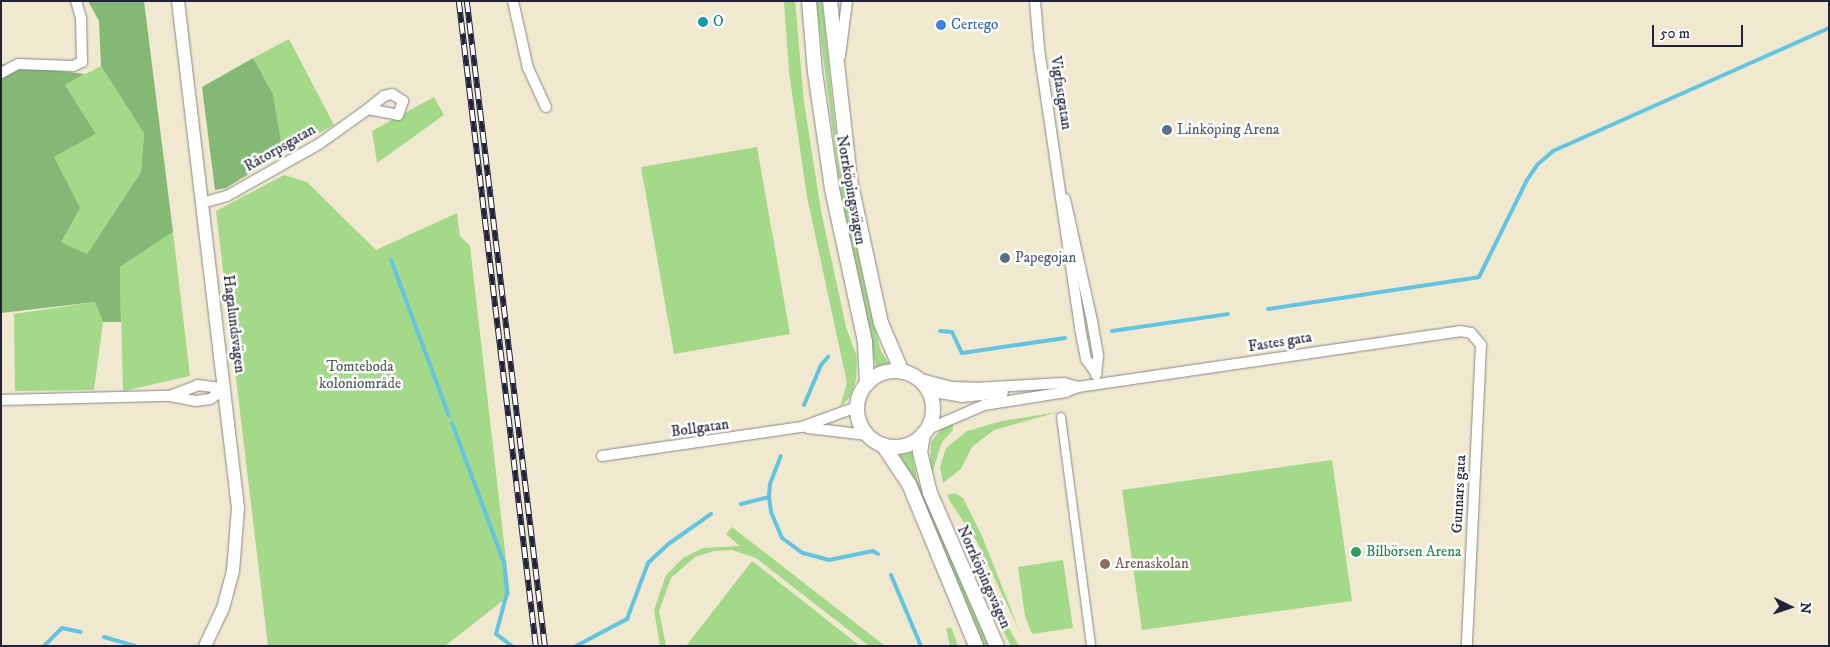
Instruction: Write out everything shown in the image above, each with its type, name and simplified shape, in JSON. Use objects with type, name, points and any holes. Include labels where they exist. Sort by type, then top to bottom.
[{"type":"main road","name":"Norrköpingsvägen","points":[[809,1],[815,72],[831,180],[865,342],[867,384]]},
{"type":"main road","name":"Norrköpingsvägen","points":[[830,1],[837,81],[850,180],[868,267],[881,323],[908,375]]},
{"type":"main road","points":[[883,445],[906,446],[925,432],[932,410],[928,391],[908,375],[878,375],[867,384],[857,407],[859,422],[868,435],[883,445],[909,484],[976,646]]},
{"type":"main road","name":"Norrköpingsvägen","points":[[925,432],[920,452],[930,493],[997,646]]},
{"type":"street","points":[[1,73],[18,64],[73,66],[82,62],[81,18],[76,1]]},
{"type":"street","name":"Hagalundsvägen","points":[[178,1],[236,484],[238,539],[223,608],[205,646]]},
{"type":"street","points":[[513,1],[528,68],[546,107]]},
{"type":"street","points":[[837,81],[847,1]]},
{"type":"street","name":"Vigfastgatan","points":[[1035,1],[1039,49],[1062,188],[1062,214],[1086,359],[1096,372],[1097,384]]},
{"type":"street","name":"Råtorpsgatan","points":[[202,203],[227,196],[319,144],[368,110]]},
{"type":"street","name":"Fastes gata","points":[[925,432],[984,405],[1066,392],[1078,387],[1097,384],[1460,331],[1470,333],[1481,345]]},
{"type":"street","name":"Gunnars gata","points":[[1467,646],[1481,345]]},
{"type":"street","name":"Fastes gata","points":[[908,375],[952,387],[1033,387]]},
{"type":"street","name":"Fastes gata","points":[[928,391],[980,396],[1064,383],[1078,387]]},
{"type":"street","points":[[170,396],[198,385],[225,390]]},
{"type":"street","points":[[1,400],[170,396],[196,401],[210,399],[225,390]]},
{"type":"street","name":"Bollgatan","points":[[602,456],[802,427],[857,407]]},
{"type":"street","points":[[1061,418],[1091,646]]},
{"type":"street","name":"Bollgatan","points":[[802,427],[868,435]]},
{"type":"green space","points":[[88,1],[144,1],[173,232],[120,267],[121,322],[103,322],[95,302],[1,313],[1,64],[85,74],[65,85],[96,134],[54,157],[80,208],[61,242],[87,254],[141,172],[144,133],[101,66],[99,21]]},
{"type":"green space","points":[[784,1],[795,1],[804,102],[821,211],[846,327],[857,357],[856,380],[850,397],[840,407],[847,383],[807,197],[789,72]]},
{"type":"green space","points":[[816,1],[822,1],[835,126],[847,201],[870,310],[881,351],[889,364],[876,367],[842,204]]},
{"type":"green space","points":[[289,39],[334,125],[283,153],[273,94],[253,58]]},
{"type":"green space","points":[[253,58],[273,94],[283,153],[226,188],[215,190],[202,87]]},
{"type":"green space","points":[[101,66],[144,132],[141,172],[87,254],[61,242],[54,157],[96,134],[65,85]]},
{"type":"green space","points":[[434,97],[444,115],[377,163],[372,131]]},
{"type":"green space","points":[[757,147],[790,334],[674,354],[641,167]]},
{"type":"green space","name":"Tomteboda koloniområde","points":[[284,175],[307,182],[376,250],[457,213],[460,236],[470,246],[510,595],[445,646],[268,646],[216,211]]},
{"type":"green space","points":[[173,232],[190,376],[123,391],[120,267]]},
{"type":"green space","points":[[95,302],[103,322],[94,390],[15,391],[14,314]]},
{"type":"green space","points":[[1058,412],[994,430],[972,447],[961,469],[943,483],[940,467],[946,448],[967,431],[1002,421]]},
{"type":"green space","points":[[953,422],[953,430],[942,442],[933,470],[930,470],[931,442],[941,429]]},
{"type":"green space","points":[[912,452],[917,480],[989,646],[983,646],[915,481],[899,455]]},
{"type":"green space","points":[[1332,460],[1352,601],[1142,630],[1122,490]]},
{"type":"green space","points":[[955,493],[963,498],[982,536],[1020,632],[977,542],[947,495]]},
{"type":"green space","points":[[732,527],[885,646],[869,646],[756,558],[732,550],[714,551],[695,557],[671,578],[659,611],[666,646],[660,646],[654,610],[666,575],[683,558],[703,548],[740,546],[726,534]]},
{"type":"green space","points":[[1063,560],[1073,628],[1032,634],[1025,616],[1018,567]]},
{"type":"green space","points":[[752,561],[860,646],[686,646]]},
{"type":"green space","points":[[1003,618],[1019,646],[1011,646],[998,621]]},
{"type":"green space","points":[[951,627],[958,646],[950,646],[946,629]]},
{"type":"waterway","points":[[1268,309],[1479,277],[1527,180],[1537,165],[1553,151],[1829,28]]},
{"type":"waterway","points":[[391,260],[449,416]]},
{"type":"waterway","points":[[1112,331],[1228,314]]},
{"type":"waterway","points":[[940,331],[952,332],[962,353],[1065,338]]},
{"type":"waterway","points":[[804,405],[821,365],[828,357]]},
{"type":"waterway","points":[[452,423],[504,563],[507,593],[496,634],[512,646]]},
{"type":"waterway","points":[[741,504],[769,497],[770,484],[781,456]]},
{"type":"waterway","points":[[769,497],[771,512],[782,538],[803,553],[829,560],[873,551],[878,554]]},
{"type":"waterway","points":[[576,646],[627,619],[648,563],[667,545],[711,514]]},
{"type":"waterway","points":[[891,575],[921,646]]},
{"type":"waterway","points":[[44,646],[62,628],[81,632]]},
{"type":"waterway","points":[[104,637],[135,646]]},
{"type":"railway","points":[[459,1],[536,646]]},
{"type":"railway","points":[[467,1],[545,646]]},
{"type":"place","name":"O","points":[[703,22]]},
{"type":"place","name":"Certego","points":[[941,25]]},
{"type":"place","name":"Linköping Arena","points":[[1167,130]]},
{"type":"place","name":"Papegojan","points":[[1005,258]]},
{"type":"place","name":"Bilbörsen Arena","points":[[1356,552]]},
{"type":"place","name":"Arenaskolan","points":[[1105,564]]}]
